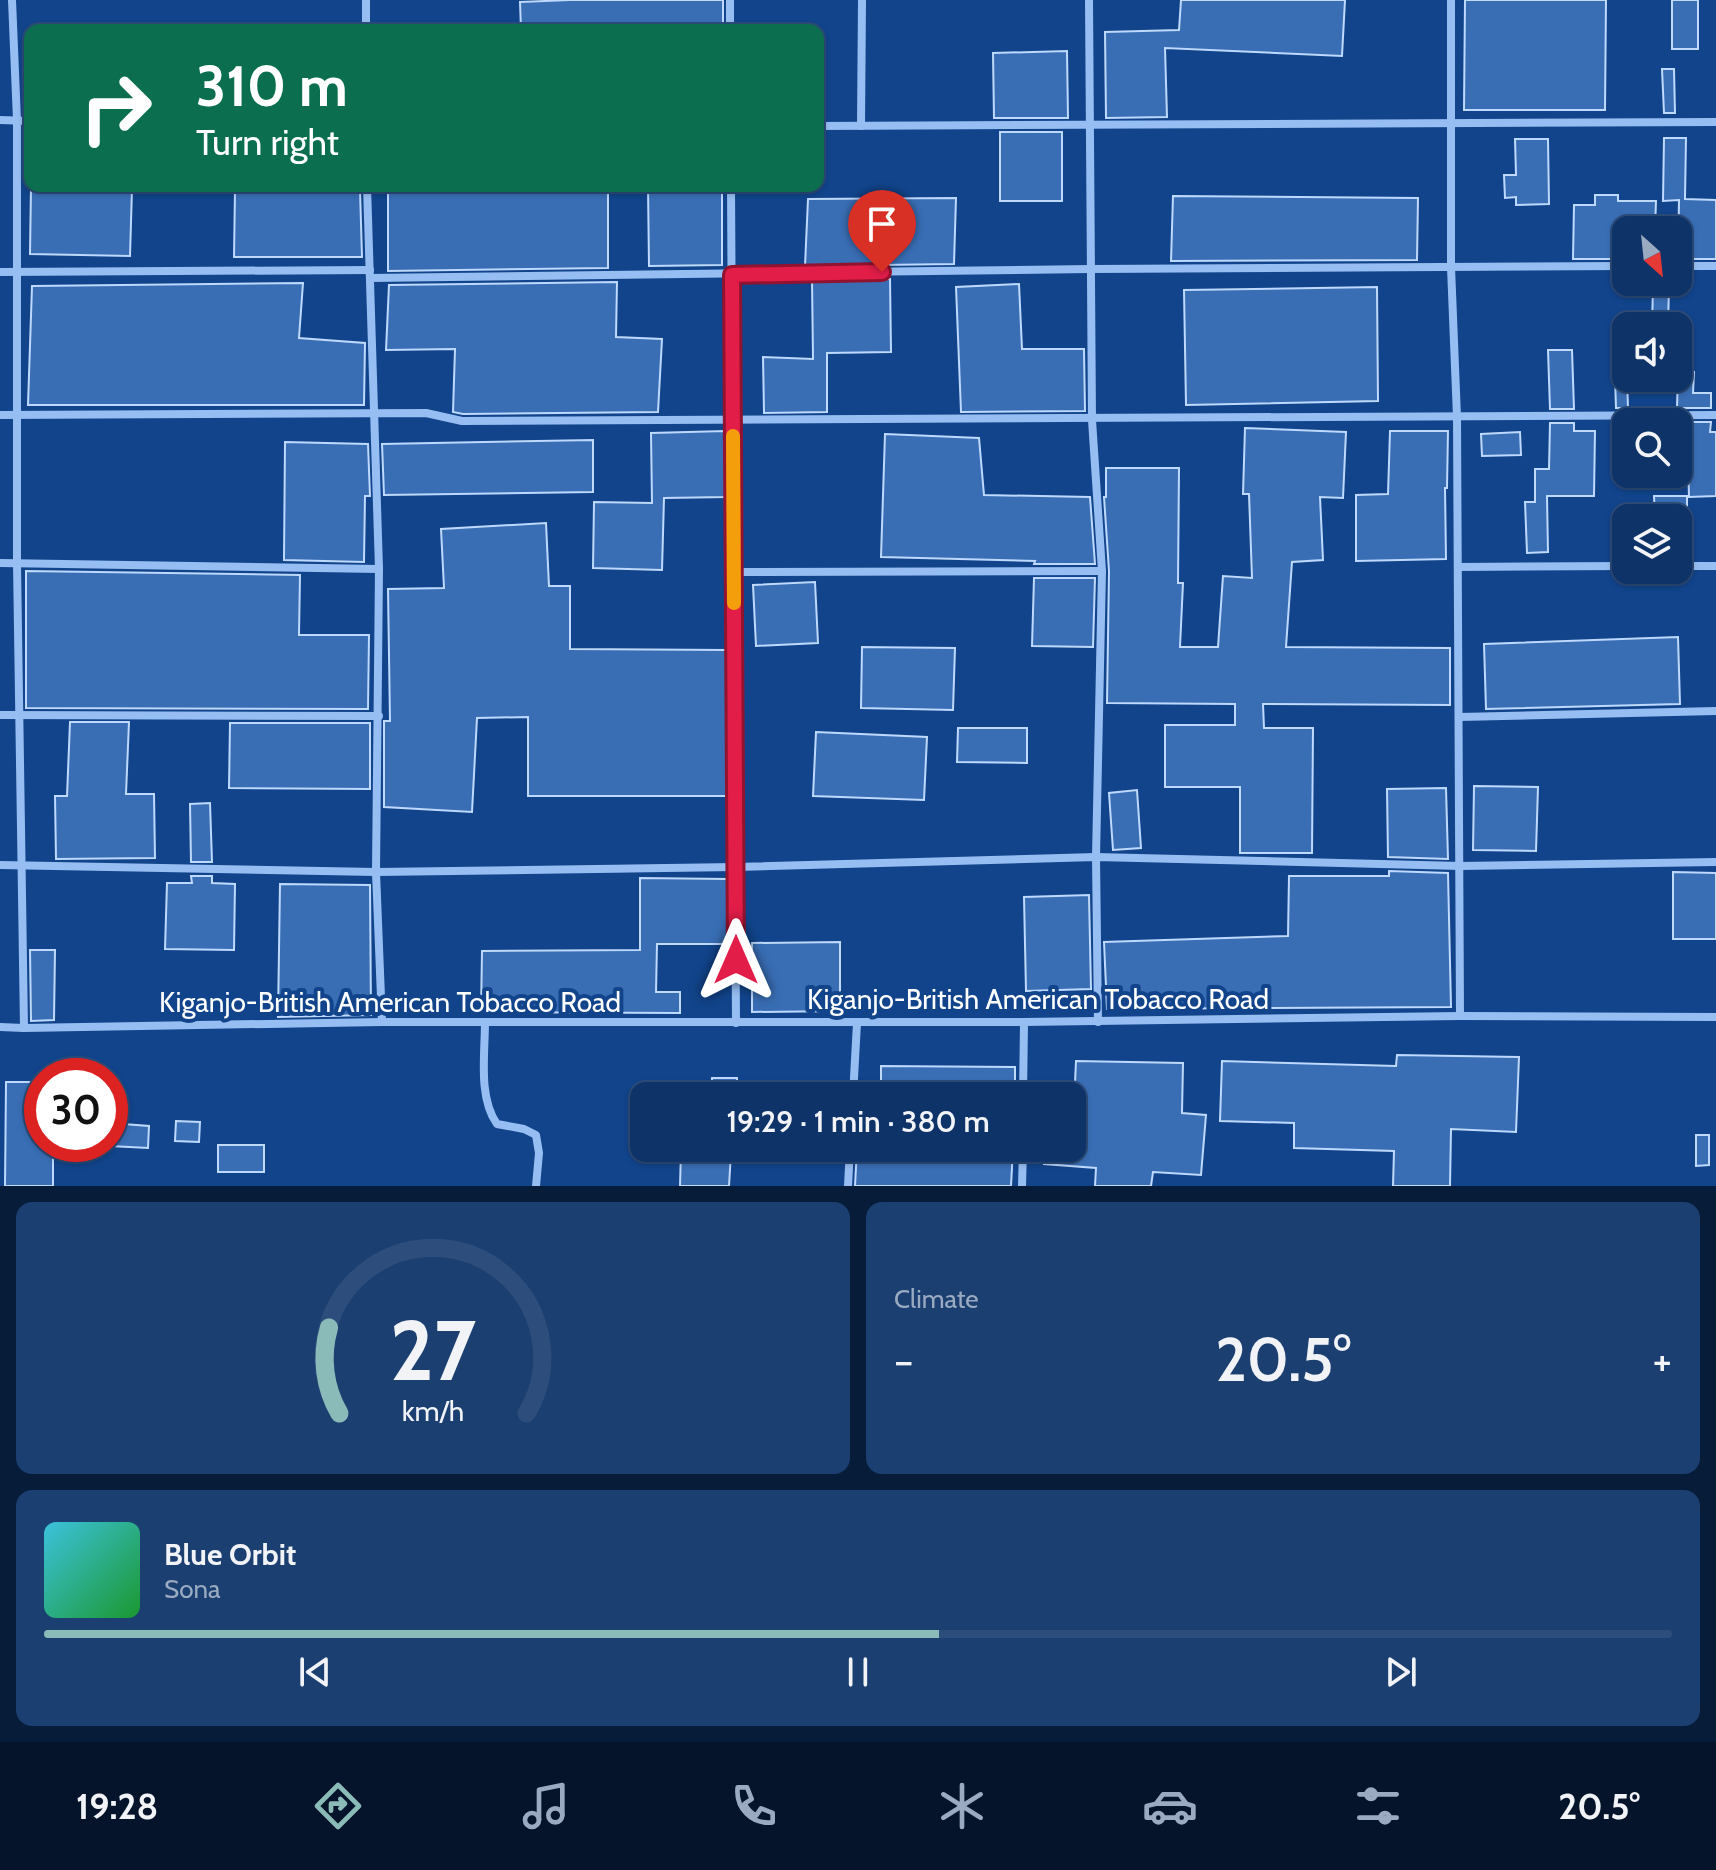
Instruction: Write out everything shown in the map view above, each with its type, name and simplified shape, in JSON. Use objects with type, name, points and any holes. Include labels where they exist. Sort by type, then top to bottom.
[{"type":"street","points":[[12,0],[17,120],[17,563],[24,1028]]},
{"type":"street","points":[[366,0],[366,24]]},
{"type":"street","points":[[730,0],[730,24]]},
{"type":"street","points":[[861,126],[862,0]]},
{"type":"street","points":[[1089,0],[1092,420],[1102,571],[1096,857],[1098,1022]]},
{"type":"street","points":[[1451,0],[1460,1016]]},
{"type":"street","points":[[0,120],[24,121]]},
{"type":"street","points":[[824,126],[1716,122]]},
{"type":"street","points":[[367,192],[379,569],[376,872],[382,1022]]},
{"type":"street","points":[[731,192],[736,1023]]},
{"type":"street","points":[[0,272],[732,275],[1612,266]]},
{"type":"street","points":[[1692,266],[1716,266]]},
{"type":"street","points":[[0,415],[426,413],[462,421],[733,421],[1716,415]]},
{"type":"street","points":[[0,563],[379,569]]},
{"type":"street","points":[[1458,567],[1612,566]]},
{"type":"street","points":[[1692,566],[1716,566]]},
{"type":"street","points":[[734,572],[1102,571]]},
{"type":"street","points":[[1459,717],[1716,711]]},
{"type":"street","points":[[0,715],[379,716]]},
{"type":"street","points":[[0,865],[376,872],[736,867],[1096,857],[1461,866],[1716,862]]},
{"type":"street","name":"Kiganjo-British American Tobacco Road","points":[[0,1027],[382,1022],[857,1023],[1460,1016],[1716,1017]]},
{"type":"street","points":[[485,1022],[485,1089],[490,1114],[497,1124],[524,1129],[536,1135],[539,1153],[536,1186]]},
{"type":"street","points":[[1023,1082],[1024,1022]]},
{"type":"street","points":[[854,1082],[857,1023]]},
{"type":"street","points":[[848,1186],[849,1162]]},
{"type":"street","points":[[1022,1186],[1023,1162]]},
{"type":"building","points":[[723,0],[723,24],[521,24],[520,2]]},
{"type":"building","points":[[1181,0],[1345,0],[1342,56],[1165,48],[1167,117],[1106,118],[1105,32],[1179,30]]},
{"type":"building","points":[[1465,0],[1606,0],[1605,110],[1464,110]]},
{"type":"building","points":[[1672,0],[1698,0],[1698,49],[1672,49]]},
{"type":"building","points":[[1067,51],[1068,118],[994,118],[993,53]]},
{"type":"building","points":[[1662,69],[1674,69],[1675,113],[1664,113]]},
{"type":"building","points":[[1000,132],[1062,132],[1062,201],[1000,201]]},
{"type":"building","points":[[1664,138],[1686,138],[1685,199],[1716,200],[1716,259],[1692,259],[1692,216],[1679,216],[1679,200],[1663,201]]},
{"type":"building","points":[[1515,139],[1548,139],[1549,204],[1516,205],[1516,197],[1505,198],[1504,175],[1516,175]]},
{"type":"building","points":[[31,192],[132,192],[130,256],[30,254]]},
{"type":"building","points":[[235,192],[360,192],[362,257],[234,257]]},
{"type":"building","points":[[388,192],[608,192],[608,268],[388,271]]},
{"type":"building","points":[[648,192],[722,192],[722,265],[649,266]]},
{"type":"building","points":[[1595,195],[1618,195],[1618,201],[1656,201],[1655,216],[1612,216],[1612,259],[1573,259],[1574,205],[1595,205]]},
{"type":"building","points":[[1173,196],[1418,198],[1417,260],[1171,261]]},
{"type":"building","points":[[956,198],[954,264],[805,266],[808,199]]},
{"type":"building","points":[[812,279],[890,279],[891,352],[827,353],[827,412],[764,413],[763,357],[813,359]]},
{"type":"building","points":[[617,282],[616,337],[662,339],[658,412],[453,412],[455,349],[386,350],[389,285]]},
{"type":"building","points":[[303,283],[299,338],[365,343],[364,405],[28,405],[32,286]]},
{"type":"building","points":[[1019,284],[1022,349],[1084,349],[1085,411],[961,412],[956,287]]},
{"type":"building","points":[[1377,287],[1378,401],[1186,405],[1184,290]]},
{"type":"building","points":[[1653,296],[1669,296],[1668,312],[1652,312]]},
{"type":"building","points":[[1548,350],[1572,350],[1574,409],[1550,409]]},
{"type":"building","points":[[1694,372],[1693,393],[1711,393],[1711,408],[1677,408],[1677,392],[1692,392]]},
{"type":"building","points":[[1615,392],[1627,392],[1628,408],[1616,408]]},
{"type":"building","points":[[1692,422],[1711,422],[1710,432],[1716,432],[1716,496],[1689,497],[1689,488],[1692,488]]},
{"type":"building","points":[[1550,423],[1574,423],[1574,431],[1595,431],[1594,496],[1547,496],[1548,552],[1527,553],[1525,502],[1535,502],[1535,469],[1549,469]]},
{"type":"building","points":[[1245,428],[1346,432],[1343,498],[1320,497],[1323,560],[1292,562],[1286,647],[1450,648],[1450,705],[1263,704],[1264,728],[1313,728],[1312,853],[1240,853],[1240,787],[1165,787],[1165,725],[1235,725],[1235,704],[1107,703],[1109,571],[1104,497],[1106,468],[1179,468],[1178,583],[1183,583],[1180,647],[1218,647],[1223,576],[1252,578],[1249,494],[1243,494]]},
{"type":"building","points":[[725,431],[726,497],[664,498],[662,570],[593,568],[594,502],[652,503],[651,433]]},
{"type":"building","points":[[1390,431],[1448,431],[1446,559],[1356,561],[1356,495],[1388,494]]},
{"type":"building","points":[[1520,432],[1521,455],[1482,456],[1481,434]]},
{"type":"building","points":[[885,434],[979,438],[984,495],[1090,497],[1095,564],[881,557]]},
{"type":"building","points":[[593,440],[593,492],[384,495],[382,444]]},
{"type":"building","points":[[285,442],[368,444],[370,496],[365,496],[364,562],[284,560]]},
{"type":"building","points":[[1654,496],[1687,496],[1687,504],[1654,504]]},
{"type":"building","points":[[546,523],[549,586],[570,586],[570,649],[727,650],[728,796],[528,796],[528,717],[477,718],[472,812],[384,807],[384,721],[390,721],[388,589],[444,588],[441,529]]},
{"type":"building","points":[[26,571],[300,575],[299,635],[369,635],[368,709],[26,708]]},
{"type":"building","points":[[1034,578],[1095,578],[1093,647],[1032,646]]},
{"type":"building","points":[[815,582],[818,643],[756,646],[753,585]]},
{"type":"building","points":[[1678,637],[1680,704],[1486,709],[1484,644]]},
{"type":"building","points":[[862,647],[955,648],[953,710],[861,708]]},
{"type":"building","points":[[70,722],[129,722],[126,794],[154,794],[155,858],[56,859],[55,796],[67,796]]},
{"type":"building","points":[[230,723],[370,723],[370,789],[229,788]]},
{"type":"building","points":[[958,728],[1027,728],[1027,763],[957,762]]},
{"type":"building","points":[[816,732],[927,737],[924,800],[813,796]]},
{"type":"building","points":[[1474,786],[1538,787],[1536,851],[1473,850]]},
{"type":"building","points":[[1446,788],[1448,859],[1388,857],[1387,789]]},
{"type":"building","points":[[1137,790],[1141,848],[1113,850],[1109,793]]},
{"type":"building","points":[[210,803],[212,862],[191,862],[190,804]]},
{"type":"building","points":[[1389,871],[1448,873],[1451,1007],[1107,1009],[1104,942],[1288,936],[1289,876],[1389,876]]},
{"type":"building","points":[[1673,872],[1716,873],[1716,939],[1673,939]]},
{"type":"building","points":[[191,876],[212,876],[212,883],[235,884],[234,950],[165,949],[167,883],[192,883]]},
{"type":"building","points":[[640,878],[728,879],[729,944],[657,944],[656,992],[680,992],[680,1013],[481,1012],[482,951],[640,950]]},
{"type":"building","points":[[280,884],[370,885],[371,1015],[278,1017]]},
{"type":"building","points":[[1089,895],[1091,989],[1026,991],[1024,897]]},
{"type":"building","points":[[840,942],[840,1011],[752,1012],[752,943]]},
{"type":"building","points":[[30,950],[55,950],[54,1020],[31,1021]]},
{"type":"building","points":[[1397,1055],[1519,1057],[1516,1132],[1451,1129],[1450,1186],[1393,1186],[1394,1151],[1294,1148],[1294,1123],[1220,1121],[1222,1061],[1396,1066]]},
{"type":"building","points":[[1076,1061],[1183,1063],[1182,1113],[1206,1115],[1201,1175],[1153,1172],[1151,1186],[1095,1186],[1096,1168],[1044,1164],[1086,1162],[1086,1082],[1075,1082]]},
{"type":"building","points":[[881,1066],[1015,1067],[1015,1082],[881,1082]]},
{"type":"building","points":[[712,1078],[737,1078],[737,1082],[712,1082]]},
{"type":"building","points":[[6,1082],[24,1082],[24,1162],[53,1162],[53,1186],[5,1186]]},
{"type":"building","points":[[176,1121],[200,1122],[199,1142],[175,1141]]},
{"type":"building","points":[[128,1124],[149,1126],[148,1148],[128,1147]]},
{"type":"building","points":[[1696,1135],[1709,1135],[1709,1165],[1696,1166]]},
{"type":"building","points":[[218,1145],[264,1145],[264,1172],[218,1172]]},
{"type":"building","points":[[681,1162],[730,1162],[729,1186],[680,1186]]},
{"type":"building","points":[[856,1162],[1012,1162],[1011,1186],[855,1186]]},
{"type":"slow traffic","points":[[733,436],[734,603]]},
{"type":"route","points":[[736,960],[732,275],[882,272]]}]
